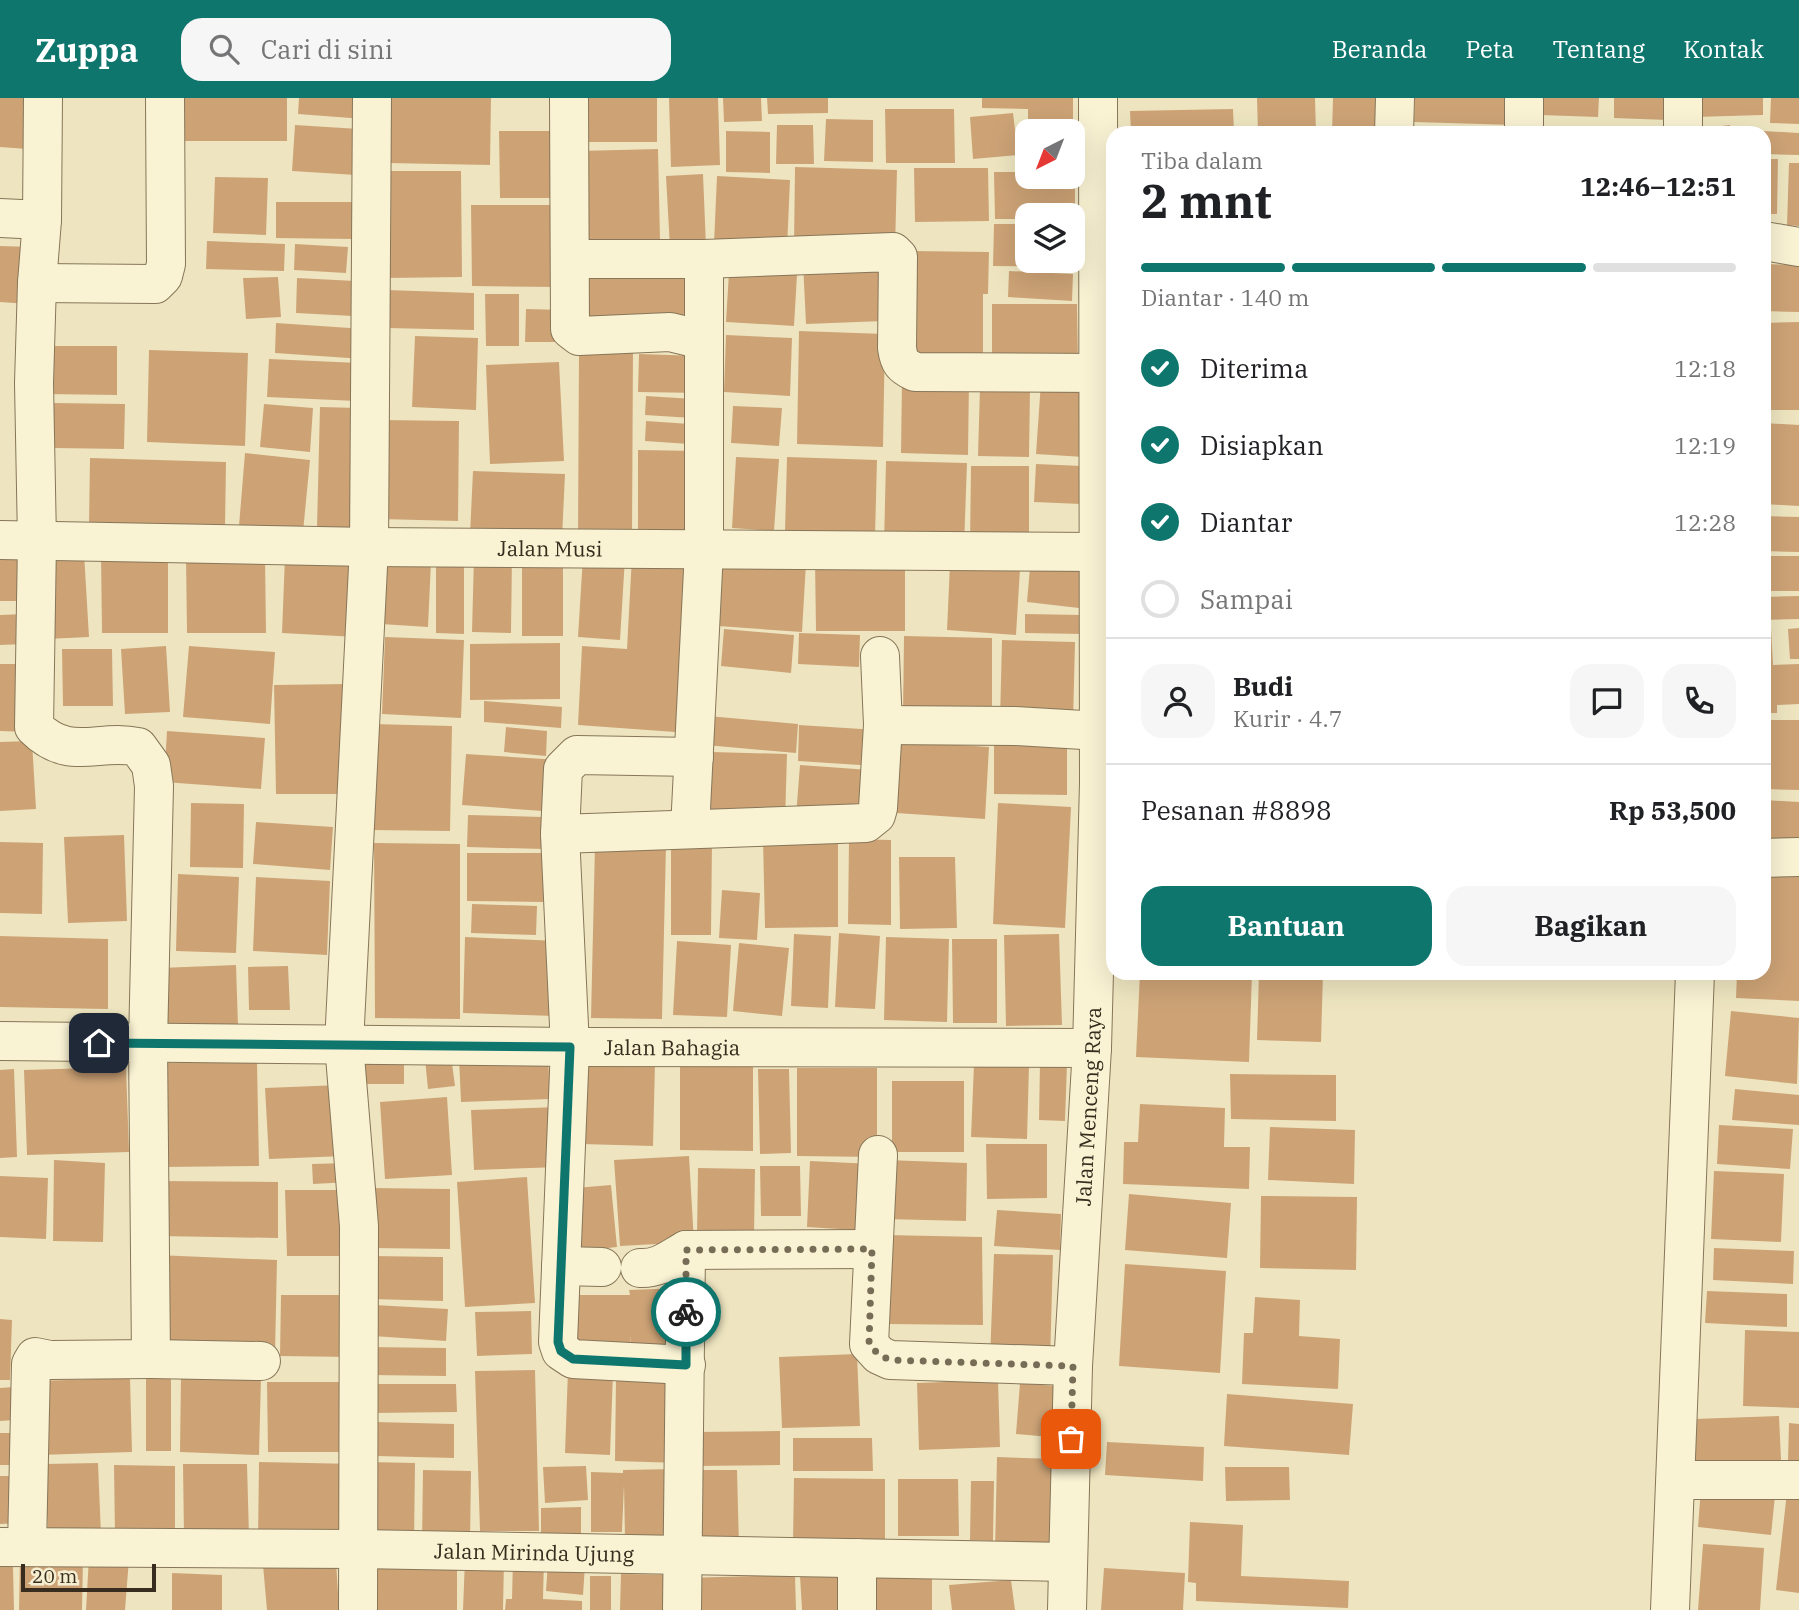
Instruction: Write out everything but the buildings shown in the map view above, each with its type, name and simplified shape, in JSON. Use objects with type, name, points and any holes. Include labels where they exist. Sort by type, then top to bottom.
[{"type":"street","points":[[43,98],[42,219],[34,383],[18,540],[34,727],[52,741],[81,749],[126,744],[138,747],[150,765],[154,786],[148,1043],[151,1359]]},
{"type":"street","points":[[37,283],[155,285],[163,276],[166,264],[165,98]]},
{"type":"street","points":[[358,1610],[359,1226],[344,1044],[369,547],[372,98]]},
{"type":"street","points":[[569,98],[570,329],[576,334],[670,332],[703,340]]},
{"type":"street","name":"Jalan Menceng Raya","points":[[1067,1610],[1073,1366],[1106,783],[1100,731],[1099,373],[1106,243],[1098,98]]},
{"type":"street","points":[[1394,126],[1395,98]]},
{"type":"street","points":[[1524,98],[1524,126]]},
{"type":"street","points":[[1683,98],[1683,126]]},
{"type":"street","points":[[0,218],[42,219]]},
{"type":"street","points":[[1771,242],[1799,247]]},
{"type":"street","points":[[570,259],[704,259],[893,252],[898,257],[897,348],[900,363],[905,368],[915,372],[1099,373]]},
{"type":"street","points":[[690,829],[704,550],[704,259]]},
{"type":"street","name":"Jalan Musi","points":[[18,540],[369,547],[1100,552]]},
{"type":"street","points":[[560,834],[866,823],[876,815],[878,808],[883,724],[880,656]]},
{"type":"street","points":[[883,724],[1015,726],[1100,731]]},
{"type":"street","points":[[686,1365],[573,1359],[561,1351],[558,1342],[570,1047],[560,834],[563,769],[577,755],[694,757]]},
{"type":"street","points":[[1771,858],[1799,857]]},
{"type":"street","points":[[1670,1610],[1695,980]]},
{"type":"street","name":"Jalan Bahagia","points":[[0,1041],[570,1047],[1093,1048]]},
{"type":"street","points":[[878,1155],[869,1344],[879,1355],[890,1360],[1073,1366]]},
{"type":"street","points":[[640,1268],[660,1265],[686,1250],[872,1249]]},
{"type":"street","points":[[682,1610],[686,1250]]},
{"type":"street","points":[[561,1266],[602,1267]]},
{"type":"street","points":[[13,1547],[31,1364],[36,1357],[50,1360],[261,1361]]},
{"type":"street","points":[[1676,1480],[1799,1480]]},
{"type":"street","name":"Jalan Mirinda Ujung","points":[[13,1547],[359,1549],[1067,1562]]},
{"type":"street","points":[[857,1558],[857,1610]]},
{"type":"way so far","points":[[686,1312],[686,1250],[872,1249],[869,1344],[879,1355],[890,1360],[1073,1366],[1071,1439]]},
{"type":"route","points":[[99,1043],[570,1047],[558,1342],[561,1351],[573,1359],[686,1365],[686,1312]]}]
